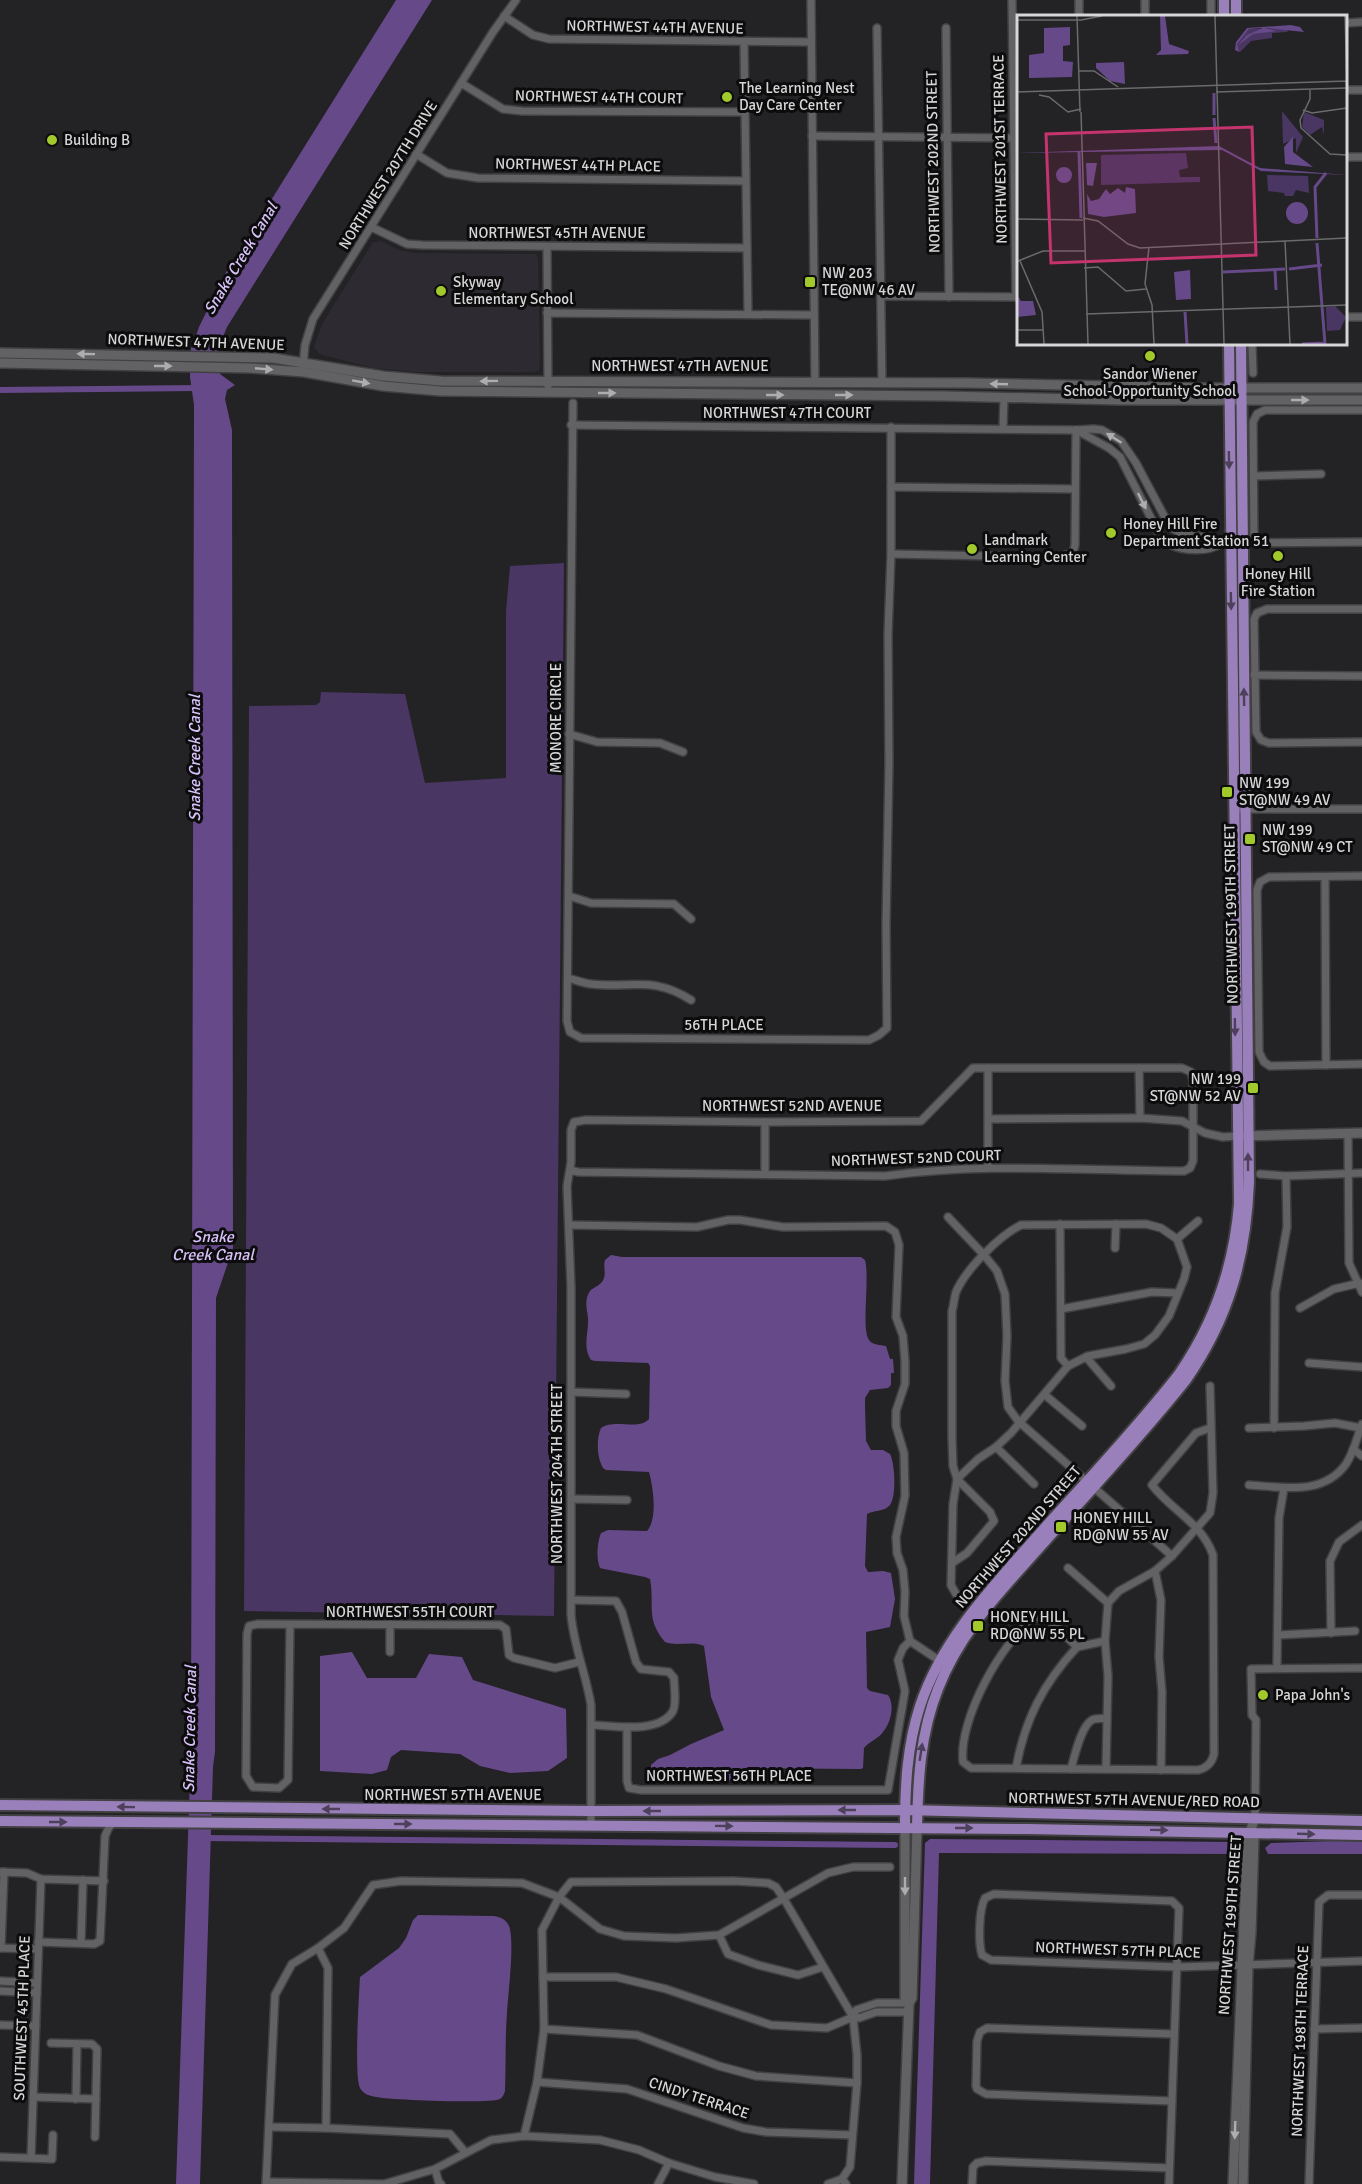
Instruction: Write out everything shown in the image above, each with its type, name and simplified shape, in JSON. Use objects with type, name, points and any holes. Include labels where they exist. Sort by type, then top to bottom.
[{"type":"main road","name":"NORTHWEST 199TH STREET","points":[[1228,345],[1226,543],[1232,674],[1235,969],[1243,1136]]},
{"type":"main road","name":"NORTHWEST 199TH STREET","points":[[1224,1301],[1237,1225],[1252,969],[1245,809],[1241,345]]},
{"type":"main road","name":"NORTHWEST 47TH AVENUE","points":[[0,353],[186,361],[223,367],[304,372],[400,388],[548,393],[1228,401],[1362,400]]},
{"type":"main road","name":"NORTHWEST 47TH AVENUE","points":[[0,363],[186,361],[224,356],[302,361],[414,379],[1229,388],[1362,387]]},
{"type":"main road","points":[[796,395],[810,388],[815,382]]},
{"type":"main road","points":[[882,383],[885,390],[892,396]]},
{"type":"main road","points":[[1039,398],[1049,394],[1057,386]]},
{"type":"main road","points":[[1243,1136],[1362,1133]]},
{"type":"main road","name":"NORTHWEST 202ND STREET","points":[[911,1828],[905,1810],[906,1774],[913,1729],[924,1696],[973,1610],[1090,1484],[1179,1374],[1224,1301]]},
{"type":"main road","name":"NORTHWEST 202ND STREET","points":[[902,2184],[909,2007],[905,1999],[911,1828],[917,1810],[918,1775],[923,1740],[944,1664]]},
{"type":"main road","name":"NORTHWEST 57TH AVENUE","points":[[0,1805],[591,1811],[905,1810]]},
{"type":"main road","name":"NORTHWEST 57TH AVENUE/RED ROAD","points":[[905,1810],[1362,1821]]},
{"type":"main road","name":"NORTHWEST 199TH STREET","points":[[1233,2184],[1245,1966],[1251,1933],[1252,1832],[1255,1818]]},
{"type":"main road","name":"NORTHWEST 57TH AVENUE","points":[[0,1821],[911,1828]]},
{"type":"main road","name":"NORTHWEST 57TH AVENUE/RED ROAD","points":[[911,1828],[1362,1835]]},
{"type":"main road","name":"NORTHWEST 199TH STREET","points":[[1243,2184],[1245,1966]]},
{"type":"street","name":"NORTHWEST 207TH DRIVE","points":[[304,372],[302,361],[306,338],[313,319],[461,83],[516,0]]},
{"type":"street","points":[[811,0],[815,382]]},
{"type":"street","name":"NORTHWEST 201ST TERRACE","points":[[1012,0],[1017,297]]},
{"type":"street","name":"NORTHWEST 44TH AVENUE","points":[[504,16],[534,35],[549,39],[811,42]]},
{"type":"street","points":[[1347,23],[1362,22]]},
{"type":"street","points":[[877,28],[882,383]]},
{"type":"street","name":"NORTHWEST 202ND STREET","points":[[946,28],[949,297]]},
{"type":"street","points":[[744,42],[748,314]]},
{"type":"street","name":"NORTHWEST 44TH COURT","points":[[461,83],[503,109],[522,111],[745,112]]},
{"type":"street","points":[[812,136],[1013,138]]},
{"type":"street","name":"NORTHWEST 44TH PLACE","points":[[416,154],[447,173],[478,178],[745,181]]},
{"type":"street","name":"NORTHWEST 45TH AVENUE","points":[[371,227],[407,244],[747,248]]},
{"type":"street","points":[[547,247],[548,393]]},
{"type":"street","points":[[881,296],[1017,297]]},
{"type":"street","points":[[547,313],[814,315]]},
{"type":"street","points":[[1252,345],[1253,373]]},
{"type":"street","points":[[1003,428],[1004,397]]},
{"type":"street","name":"MONORE CIRCLE","points":[[570,1032],[567,1021],[573,403]]},
{"type":"street","points":[[1254,542],[1253,422],[1257,414],[1265,410],[1362,410]]},
{"type":"street","name":"NORTHWEST 47TH COURT","points":[[572,425],[1094,429],[1111,435],[1128,449],[1165,521],[1170,527],[1184,535]]},
{"type":"street","points":[[891,428],[891,554],[1049,557],[1073,554],[1076,430],[1109,448],[1119,457],[1158,532],[1167,543],[1180,548],[1208,549],[1226,543]]},
{"type":"street","points":[[1126,469],[1136,463]]},
{"type":"street","points":[[1254,476],[1322,474]]},
{"type":"street","points":[[891,487],[1075,489]]},
{"type":"street","points":[[1180,548],[1184,535],[1208,537],[1226,543],[1362,542]]},
{"type":"street","name":"56TH PLACE","points":[[570,1032],[581,1038],[869,1040],[887,1028],[888,635],[891,554]]},
{"type":"street","points":[[1362,609],[1261,610],[1254,619],[1256,732],[1261,740],[1269,743],[1362,742]]},
{"type":"street","points":[[1232,674],[1362,676]]},
{"type":"street","points":[[569,734],[591,742],[660,743],[683,752]]},
{"type":"street","points":[[1233,810],[1362,809]]},
{"type":"street","points":[[1362,876],[1269,877],[1260,882],[1257,890],[1252,969],[1259,1052],[1264,1062],[1270,1066],[1362,1064]]},
{"type":"street","points":[[1325,877],[1326,1065]]},
{"type":"street","points":[[568,896],[591,903],[674,904],[690,919]]},
{"type":"street","points":[[1235,969],[1252,969]]},
{"type":"street","points":[[568,978],[591,984],[657,984],[675,990],[691,1000]]},
{"type":"street","name":"NORTHWEST 52ND AVENUE","points":[[574,1122],[586,1120],[921,1121],[973,1068],[988,1068]]},
{"type":"street","points":[[988,1167],[988,1068],[1182,1068],[1191,1072],[1193,1080],[1192,1126]]},
{"type":"street","points":[[1139,1068],[1140,1118]]},
{"type":"street","points":[[989,1119],[1140,1118],[1182,1121],[1205,1133],[1223,1137],[1243,1136]]},
{"type":"street","name":"NORTHWEST 204TH STREET","points":[[574,1122],[571,1130],[570,1170],[567,1186],[567,1210],[570,1225],[572,1600],[573,1638],[588,1689],[592,1725],[591,1825]]},
{"type":"street","points":[[765,1122],[765,1174]]},
{"type":"street","name":"NORTHWEST 52ND COURT","points":[[570,1170],[578,1172],[885,1176],[930,1170],[988,1167],[1184,1171],[1190,1168],[1193,1161],[1192,1126]]},
{"type":"street","points":[[1348,1133],[1349,1263],[1360,1283],[1362,1292]]},
{"type":"street","points":[[1260,1174],[1286,1176],[1362,1173]]},
{"type":"street","points":[[1274,1428],[1275,1293],[1287,1227],[1286,1176]]},
{"type":"street","points":[[948,1217],[997,1271],[1005,1294],[1007,1336],[1005,1382],[1008,1407],[1018,1421],[1172,1556]]},
{"type":"street","points":[[570,1225],[697,1227],[728,1220],[740,1220],[783,1227],[886,1226],[895,1232],[899,1245],[896,1317],[903,1336],[905,1361],[905,1384],[896,1412],[896,1426],[904,1453],[905,1496],[896,1537],[897,1553],[903,1570],[904,1616],[910,1641],[944,1664]]},
{"type":"street","points":[[1177,1239],[1198,1221]]},
{"type":"street","points":[[1060,1224],[1061,1358],[1068,1366]]},
{"type":"street","points":[[1115,1248],[1116,1224]]},
{"type":"street","points":[[956,1594],[951,1585],[953,1504],[957,1479],[953,1466],[952,1438],[952,1311],[956,1293],[970,1270],[1009,1231],[1021,1225],[1146,1224],[1161,1228],[1177,1239],[1187,1268],[1169,1316],[1155,1335],[1144,1344],[1086,1357],[1068,1366],[1045,1395],[1018,1421],[1011,1433],[957,1479]]},
{"type":"street","points":[[1299,1308],[1334,1289],[1360,1283]]},
{"type":"street","points":[[1061,1309],[1152,1292],[1178,1293]]},
{"type":"street","points":[[1086,1357],[1111,1386]]},
{"type":"street","points":[[1309,1364],[1362,1367]]},
{"type":"street","points":[[1106,1769],[1108,1676],[1105,1641],[1108,1603],[1119,1591],[1155,1571],[1172,1556],[1210,1512],[1212,1397],[1210,1386]]},
{"type":"street","points":[[571,1392],[626,1395]]},
{"type":"street","points":[[1045,1395],[1082,1426]]},
{"type":"street","points":[[1249,1428],[1335,1423],[1361,1426],[1353,1449],[1339,1471],[1315,1486],[1297,1489],[1249,1485]]},
{"type":"street","points":[[1077,1647],[1049,1620],[1036,1617],[1023,1626],[996,1664],[977,1701],[965,1735],[962,1751],[963,1762],[971,1768],[1198,1770],[1209,1765],[1214,1755],[1213,1555],[1208,1540],[1152,1485],[1196,1433],[1210,1428]]},
{"type":"street","points":[[996,1447],[1034,1484]]},
{"type":"street","points":[[1353,1449],[1362,1456]]},
{"type":"street","points":[[952,1563],[967,1552],[994,1521],[990,1512],[957,1479]]},
{"type":"street","points":[[1277,1664],[1279,1518],[1284,1488]]},
{"type":"street","points":[[571,1499],[627,1500]]},
{"type":"street","points":[[1331,1633],[1330,1561],[1339,1542],[1362,1525]]},
{"type":"street","points":[[1068,1568],[1108,1603]]},
{"type":"street","points":[[1155,1571],[1161,1600],[1159,1657],[1162,1692],[1161,1770]]},
{"type":"street","points":[[572,1600],[616,1600],[622,1612],[636,1662],[641,1669],[669,1672],[674,1678],[674,1709],[666,1719],[654,1725],[627,1727],[592,1725]]},
{"type":"street","name":"NORTHWEST 55TH COURT","points":[[290,1625],[288,1780],[279,1788],[253,1786],[246,1776],[247,1634],[249,1626],[258,1624],[500,1625],[506,1629],[509,1655],[514,1658],[555,1668],[579,1662]]},
{"type":"street","points":[[390,1624],[390,1652]]},
{"type":"street","points":[[1278,1635],[1355,1631]]},
{"type":"street","name":"NORTHWEST 56TH PLACE","points":[[627,1727],[629,1788],[641,1790],[888,1791],[905,1691],[898,1660],[903,1648],[910,1641]]},
{"type":"street","points":[[1016,1768],[1022,1740],[1040,1696],[1059,1666],[1077,1647],[1105,1641]]},
{"type":"street","points":[[1255,1818],[1256,1720],[1252,1715],[1251,1669],[1362,1668]]},
{"type":"street","points":[[1071,1769],[1077,1747],[1088,1724],[1091,1720],[1106,1718]]},
{"type":"street","points":[[104,1881],[41,1879],[27,1873],[2,1872],[1,1948],[94,1944],[100,1941],[104,1881],[106,1831],[115,1822]]},
{"type":"street","points":[[754,2184],[715,2181],[639,2150],[600,2140],[524,2136],[491,2140],[435,2169],[384,2184],[266,2183],[275,1995],[292,1964],[344,1928],[373,1885],[401,1881],[522,1882],[559,1897],[600,1929],[624,1936],[676,1938],[719,1935],[828,1873],[853,1867],[890,1867]]},
{"type":"street","name":"SOUTHWEST 45TH PLACE","points":[[31,2158],[41,1879]]},
{"type":"street","points":[[81,1943],[83,1880]]},
{"type":"street","points":[[524,2136],[537,2082],[544,2029],[542,1930],[559,1897],[571,1882],[733,1881],[768,1883],[776,1887],[784,1899],[853,2017],[857,2083],[850,2167],[844,2181],[828,2184]]},
{"type":"street","name":"NORTHWEST 57TH PLACE","points":[[1178,1967],[1179,1908],[1172,1901],[994,1894],[985,1898],[981,1909],[980,1945],[982,1955],[991,1960],[1178,1967],[1362,1961]]},
{"type":"street","name":"NORTHWEST 198TH TERRACE","points":[[1309,2184],[1320,1899],[1328,1895],[1362,1895]]},
{"type":"street","points":[[719,1935],[728,1954],[758,1965],[798,1975],[823,1967]]},
{"type":"street","points":[[318,1948],[328,1968],[326,2128]]},
{"type":"street","points":[[1169,2184],[1178,1967]]},
{"type":"street","points":[[543,1977],[616,1977],[666,1989],[704,2004],[771,2025],[828,2028],[853,2017],[856,2010],[883,2012],[909,2007]]},
{"type":"street","points":[[0,1982],[37,1983]]},
{"type":"street","points":[[0,1991],[37,1993]]},
{"type":"street","points":[[868,2010],[882,2003],[909,2007]]},
{"type":"street","points":[[882,2003],[883,2012]]},
{"type":"street","points":[[0,2025],[36,2026]]},
{"type":"street","points":[[1171,2101],[986,2094],[977,2089],[977,2041],[980,2032],[987,2028],[1174,2034]]},
{"type":"street","points":[[1314,2029],[1362,2028]]},
{"type":"street","points":[[544,2029],[637,2035],[719,2066],[756,2076],[857,2083]]},
{"type":"street","points":[[51,2043],[92,2044],[96,2047],[98,2053],[95,2137]]},
{"type":"street","points":[[76,2098],[77,2044]]},
{"type":"street","name":"CINDY TERRACE","points":[[537,2082],[627,2089],[743,2128],[766,2132],[852,2135]]},
{"type":"street","points":[[33,2097],[96,2099]]},
{"type":"street","points":[[269,2127],[450,2134],[465,2152]]},
{"type":"street","points":[[0,2157],[52,2159],[53,2135]]},
{"type":"street","points":[[972,2184],[973,2167],[977,2163],[986,2161],[1168,2168]]},
{"type":"street","points":[[658,2184],[669,2163]]},
{"type":"street","points":[[435,2169],[441,2184]]},
{"type":"shaded area","name":"Skyway Elementary School","points":[[381,241],[399,250],[415,253],[536,254],[538,258],[539,370],[534,372],[418,372],[373,368],[319,354],[314,347],[322,324],[373,242]]},
{"type":"shaded area","points":[[564,563],[554,1616],[244,1611],[249,706],[316,705],[320,702],[321,692],[405,694],[425,783],[506,778],[506,611],[510,566]]},
{"type":"water","name":"Snake Creek Canal","points":[[396,0],[432,0],[227,327],[219,347],[220,374],[235,385],[227,390],[225,399],[232,430],[233,1248],[216,1298],[215,1752],[200,2184],[176,2184],[191,1750],[194,405],[190,377],[191,349],[225,274]]},
{"type":"water","points":[[611,1255],[622,1257],[861,1257],[865,1260],[867,1334],[872,1343],[886,1346],[890,1359],[893,1359],[894,1373],[891,1373],[891,1385],[888,1388],[870,1390],[865,1398],[866,1441],[871,1450],[883,1450],[890,1454],[894,1481],[892,1502],[889,1506],[867,1514],[865,1566],[868,1572],[891,1573],[895,1599],[890,1627],[866,1632],[867,1688],[870,1691],[888,1695],[892,1709],[886,1728],[864,1748],[863,1768],[861,1769],[745,1768],[738,1780],[721,1781],[660,1779],[651,1776],[651,1765],[658,1759],[724,1730],[711,1697],[704,1646],[665,1642],[653,1619],[650,1579],[600,1568],[599,1564],[598,1550],[601,1533],[608,1530],[647,1531],[654,1511],[649,1472],[606,1470],[598,1454],[598,1437],[601,1428],[613,1424],[639,1424],[649,1419],[650,1366],[648,1363],[595,1361],[591,1360],[588,1355],[587,1297],[590,1291],[603,1281],[605,1260]]},
{"type":"water","points":[[352,1652],[367,1678],[416,1678],[429,1654],[462,1657],[473,1680],[566,1709],[567,1758],[548,1771],[510,1773],[480,1766],[460,1754],[401,1750],[391,1757],[387,1770],[372,1774],[320,1771],[320,1656]]},
{"type":"water","points":[[930,1839],[1232,1842],[1238,1848],[1235,1854],[939,1853],[930,2184],[914,2184],[925,1843]]},
{"type":"water","points":[[1362,1840],[1362,1854],[1268,1854],[1265,1848],[1271,1843]]},
{"type":"water","points":[[418,1915],[494,1916],[503,1919],[509,1926],[511,1955],[506,2023],[505,2091],[500,2099],[461,2101],[385,2098],[369,2095],[360,2088],[357,2053],[360,1977],[399,1948],[413,1920]]},
{"type":"waterway","points":[[0,390],[198,388]]},
{"type":"waterway","points":[[202,1838],[895,1845]]},
{"type":"place","name":"The Learning Nest Day Care Center","points":[[727,97]]},
{"type":"place","name":"Building B","points":[[52,140]]},
{"type":"place","name":"NW 203 TE@NW 46 AV","points":[[810,282]]},
{"type":"place","name":"Skyway Elementary School","points":[[441,291]]},
{"type":"place","name":"Sandor Wiener School-Opportunity School","points":[[1150,356]]},
{"type":"place","name":"Honey Hill Fire Department Station 51","points":[[1111,533]]},
{"type":"place","name":"Landmark Learning Center","points":[[972,549]]},
{"type":"place","name":"Honey Hill Fire Station","points":[[1278,556]]},
{"type":"place","name":"NW 199 ST@NW 49 AV","points":[[1227,792]]},
{"type":"place","name":"NW 199 ST@NW 49 CT","points":[[1250,839]]},
{"type":"place","name":"NW 199 ST@NW 52 AV","points":[[1253,1088]]},
{"type":"place","name":"HONEY HILL RD@NW 55 AV","points":[[1061,1527]]},
{"type":"place","name":"HONEY HILL RD@NW 55 PL","points":[[978,1626]]},
{"type":"place","name":"Papa John's","points":[[1263,1695]]}]
